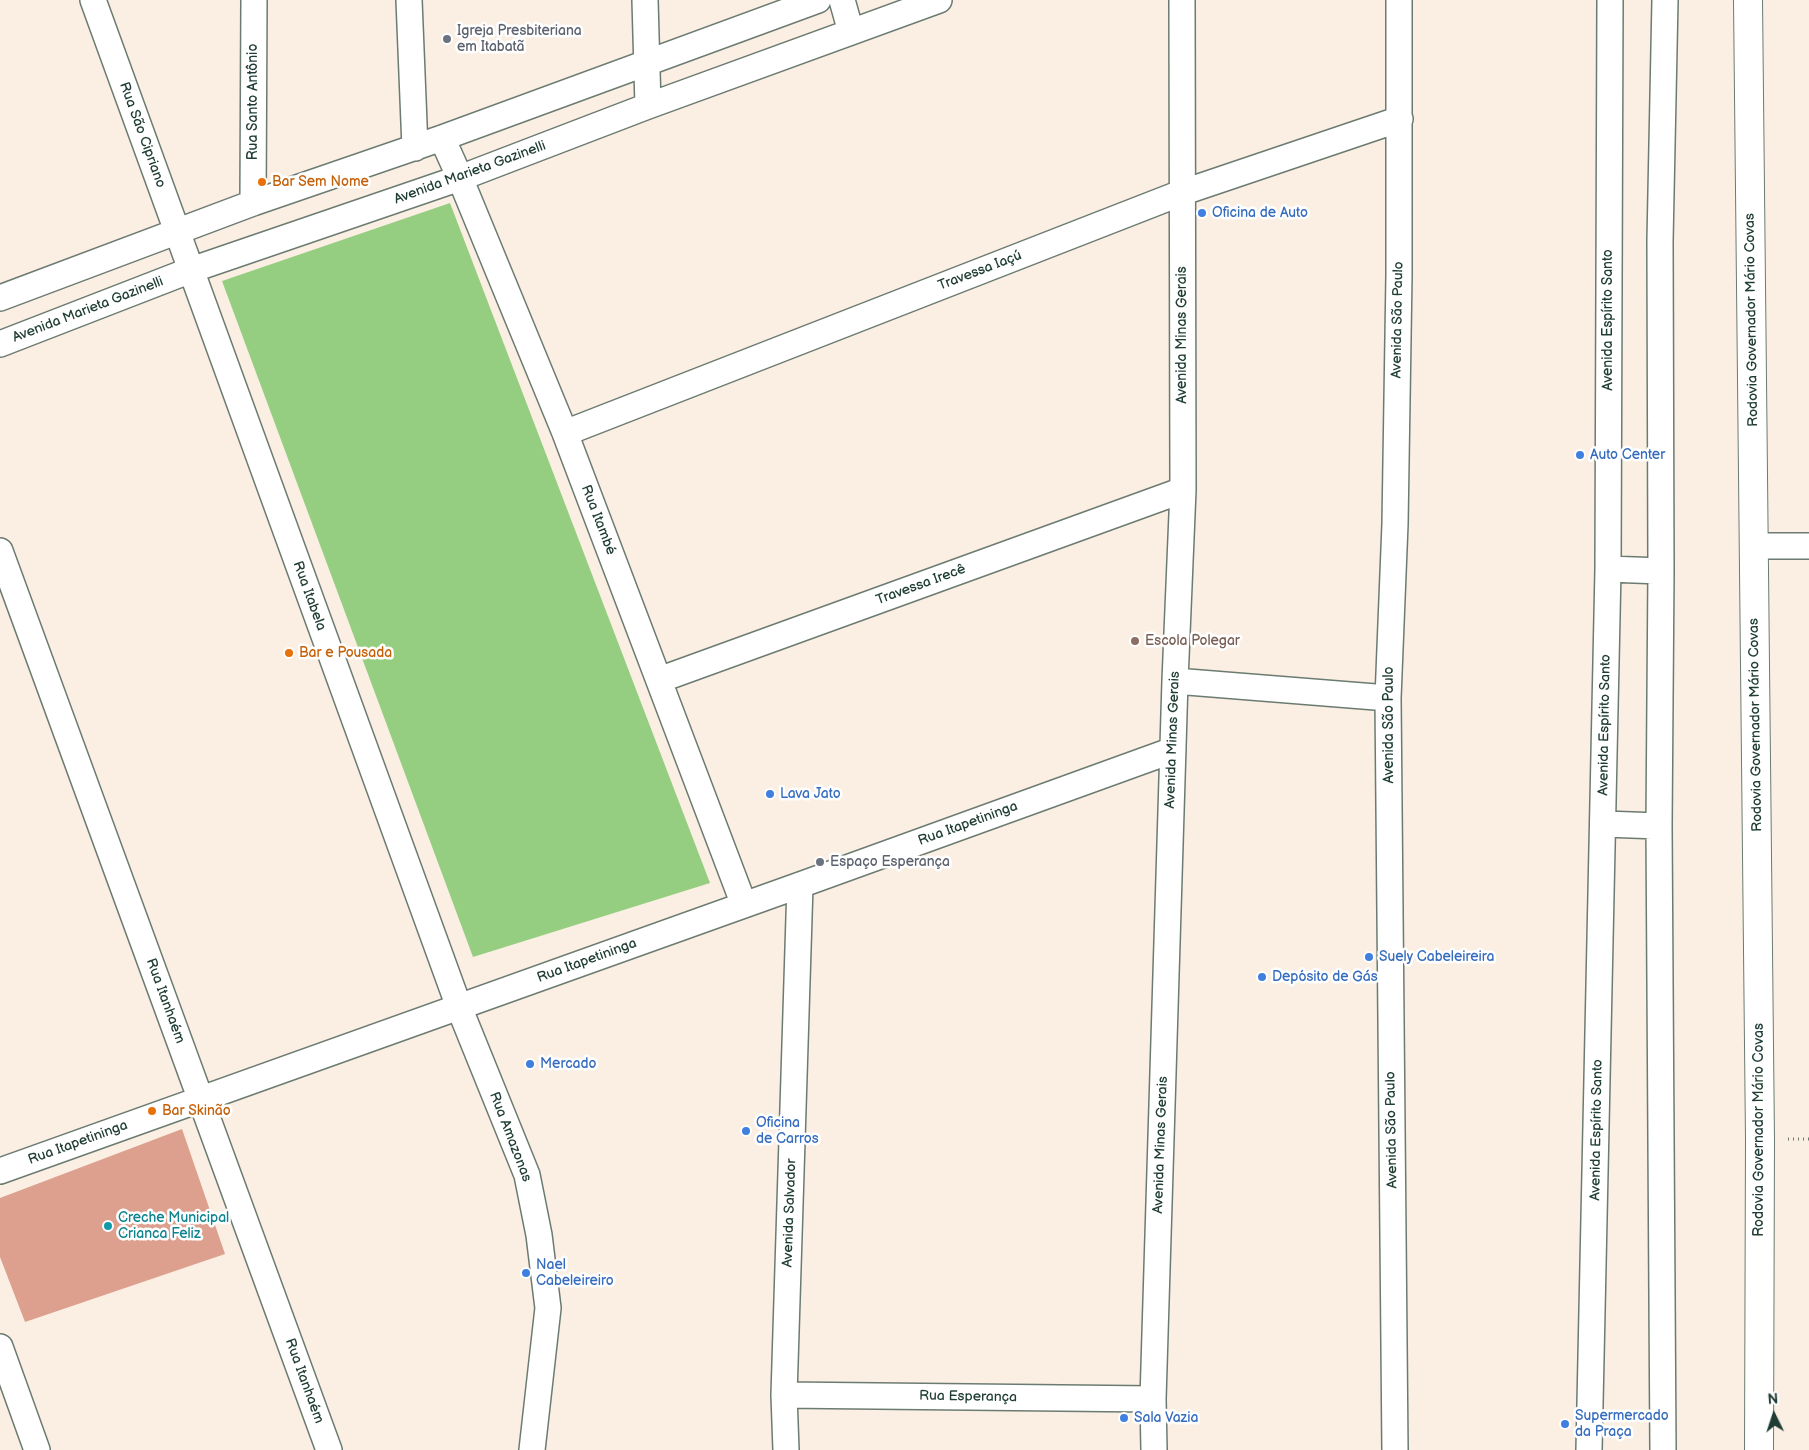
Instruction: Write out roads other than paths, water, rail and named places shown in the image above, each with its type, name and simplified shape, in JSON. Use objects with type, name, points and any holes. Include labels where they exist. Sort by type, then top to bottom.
[{"type":"highway","name":"Rodovia Governador Mário Covas","points":[[1748,0],[1760,1139],[1760,1450]]},
{"type":"street","name":"Rua São Cipriano","points":[[93,0],[191,270]]},
{"type":"street","name":"Rua Santo Antônio","points":[[253,203],[254,0]]},
{"type":"street","points":[[409,0],[414,148]]},
{"type":"street","points":[[645,0],[645,63],[648,106]]},
{"type":"street","points":[[0,298],[253,203],[442,138],[818,0]]},
{"type":"street","points":[[842,0],[851,32]]},
{"type":"street","name":"Avenida Marieta Gazinelli","points":[[0,344],[191,270],[460,178],[648,106],[938,0]]},
{"type":"street","name":"Avenida Minas Gerais","points":[[1154,1450],[1153,1400],[1175,681],[1183,490],[1182,0]]},
{"type":"street","name":"Avenida São Paulo","points":[[1395,1450],[1388,698],[1395,524],[1400,119],[1399,0]]},
{"type":"street","name":"Avenida Espírito Santo","points":[[1589,1450],[1608,569],[1610,0]]},
{"type":"street","points":[[1664,1450],[1659,826],[1661,571],[1660,240],[1665,0]]},
{"type":"street","name":"Travessa Iaçú","points":[[565,433],[1181,193],[1400,119]]},
{"type":"street","name":"Rua Itambé","points":[[442,138],[565,433],[744,905]]},
{"type":"street","name":"Rua Itabela","points":[[191,270],[459,1007]]},
{"type":"street","name":"Travessa Irecê","points":[[659,680],[1183,490]]},
{"type":"street","points":[[1754,546],[1809,546]]},
{"type":"street","name":"Rua Itanhaém","points":[[0,552],[329,1450]]},
{"type":"street","points":[[1608,569],[1661,571]]},
{"type":"street","points":[[1175,681],[1388,698]]},
{"type":"street","name":"Rua Itapetininga","points":[[0,1171],[800,886],[1174,750]]},
{"type":"street","points":[[1604,824],[1659,826]]},
{"type":"street","name":"Avenida Salvador","points":[[786,1450],[784,1395],[800,886]]},
{"type":"street","name":"Rua Amazonas","points":[[459,1007],[527,1176],[539,1235],[548,1308],[532,1450]]},
{"type":"street","points":[[0,1347],[37,1450]]},
{"type":"street","name":"Rua Esperança","points":[[784,1395],[1153,1400]]},
{"type":"place","name":"Igreja Presbiteriana em Itabatã","points":[[447,39]]},
{"type":"place","name":"Bar Sem Nome","points":[[262,182]]},
{"type":"place","name":"Oficina de Auto","points":[[1202,213]]},
{"type":"place","name":"Auto Center","points":[[1580,455]]},
{"type":"place","name":"Escola Polegar","points":[[1135,641]]},
{"type":"place","name":"Bar e Pousada","points":[[289,653]]},
{"type":"place","name":"Lava Jato","points":[[770,794]]},
{"type":"place","name":"Espaço Esperança","points":[[820,862]]},
{"type":"place","name":"Suely Cabeleireira","points":[[1369,957]]},
{"type":"place","name":"Depósito de Gás","points":[[1262,977]]},
{"type":"place","name":"Mercado","points":[[530,1064]]},
{"type":"place","name":"Bar Skinão","points":[[152,1111]]},
{"type":"place","name":"Oficina de Carros","points":[[746,1131]]},
{"type":"place","name":"Creche Municipal Crianca Feliz","points":[[108,1226]]},
{"type":"place","name":"Nael Cabeleireiro","points":[[526,1273]]},
{"type":"place","name":"Sala Vazia","points":[[1124,1418]]},
{"type":"place","name":"Supermercado da Praça","points":[[1565,1424]]}]
